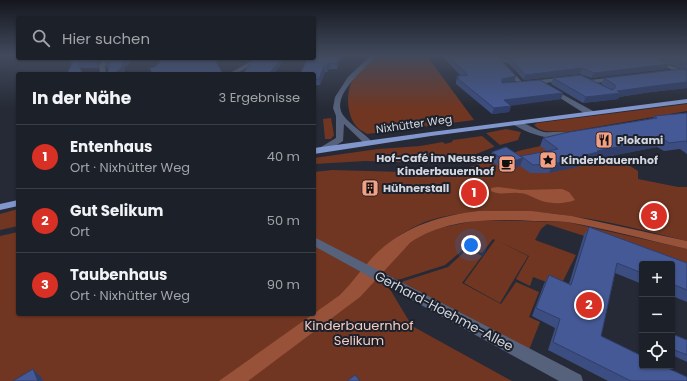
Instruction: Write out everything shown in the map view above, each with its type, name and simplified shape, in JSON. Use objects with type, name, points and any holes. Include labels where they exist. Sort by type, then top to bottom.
[{"type":"main road","name":"Nixhütter Weg","points":[[316,151],[687,101]]},
{"type":"main road","points":[[0,207],[16,203]]},
{"type":"street","points":[[324,149],[340,139],[340,116],[337,108],[337,102],[344,85],[354,74]]},
{"type":"street","points":[[511,74],[522,85]]},
{"type":"street","points":[[510,86],[577,78],[590,82],[603,89]]},
{"type":"street","points":[[590,82],[620,79]]},
{"type":"street","points":[[539,82],[590,113]]},
{"type":"street","points":[[340,116],[369,143]]},
{"type":"street","points":[[517,123],[529,130],[549,135],[578,134]]},
{"type":"street","name":"Gerhard-Hoehme-Allee","points":[[316,242],[575,381]]},
{"type":"green space","points":[[356,74],[440,74],[474,120],[367,134],[354,124],[349,110],[348,94],[352,80]]},
{"type":"green space","points":[[687,104],[687,111],[567,132],[545,131],[534,125],[537,123]]},
{"type":"green space","points":[[331,118],[334,135],[331,139],[325,139],[323,119]]},
{"type":"green space","points":[[506,129],[521,132],[518,140],[500,145],[486,133]]},
{"type":"green space","points":[[482,136],[494,147],[463,159],[437,163],[365,161],[316,164],[316,158],[443,142],[445,144],[452,142],[453,140]]},
{"type":"green space","name":"Kinderbauernhof Selikum","points":[[587,138],[638,171],[638,179],[678,187],[687,187],[687,241],[586,218],[516,211],[477,212],[444,216],[414,227],[389,243],[367,264],[394,278],[382,271],[410,243],[420,236],[439,228],[479,220],[567,222],[687,249],[687,274],[675,266],[675,261],[663,261],[547,224],[541,229],[535,240],[576,255],[560,287],[533,277],[530,286],[516,279],[529,256],[498,241],[528,256],[500,303],[464,283],[495,240],[493,239],[482,253],[464,249],[445,265],[398,280],[395,278],[388,286],[412,326],[512,381],[0,381],[0,236],[16,232],[16,316],[316,316],[316,172],[332,170],[440,173],[461,170],[522,150],[564,141]]},
{"type":"green space","points":[[16,210],[16,226],[0,230],[0,214]]},
{"type":"green space","points":[[465,251],[473,251],[482,256],[462,283],[501,304],[516,282],[539,292],[529,317],[540,322],[529,350],[401,282],[448,267]]},
{"type":"shaded area","points":[[498,187],[521,190],[562,189],[569,192],[575,200],[563,203],[550,203],[525,194],[502,194],[491,191],[491,188]]},
{"type":"shaded area","points":[[478,211],[531,211],[572,216],[687,241],[687,249],[612,231],[555,221],[486,220],[439,229],[410,243],[360,297],[248,381],[219,381],[310,316],[316,316],[316,312],[340,295],[379,251],[401,234],[425,223]]},
{"type":"building","points":[[316,74],[321,74],[319,79],[316,79]]},
{"type":"building","points":[[467,74],[514,74],[516,76],[502,79],[502,83],[540,80],[563,93],[504,100],[511,106],[494,108],[457,78],[459,78],[457,76],[468,75]]},
{"type":"building","points":[[641,74],[687,74],[687,82],[617,91],[621,93],[586,97],[553,78],[581,75],[612,90],[615,88],[615,85],[604,78]]},
{"type":"building","points":[[687,113],[687,142],[669,143],[662,138],[597,151],[598,152],[582,156],[585,157],[553,164],[533,165],[521,156],[558,149],[543,138],[569,132],[657,118],[654,116]]},
{"type":"building","points":[[506,147],[523,158],[508,163],[492,152]]},
{"type":"building","points":[[589,227],[687,263],[687,290],[675,285],[675,261],[639,261],[639,272],[617,263],[601,336],[639,355],[639,369],[670,369],[687,377],[687,381],[631,381],[553,342],[560,319],[536,308],[549,275],[571,285]]},
{"type":"building","points":[[675,335],[687,340],[687,355],[675,350]]},
{"type":"building","points":[[33,369],[38,381],[13,381]]},
{"type":"building","points":[[355,375],[360,381],[347,381]]},
{"type":"place","name":"Plokami","points":[[604,140]]},
{"type":"place","name":"Kinderbauernhof","points":[[548,160]]},
{"type":"place","name":"Hof-Café im Neusser Kinderbauernhof","points":[[507,164]]},
{"type":"place","name":"Hühnerstall","points":[[370,188]]},
{"type":"place","name":"Entenhaus","points":[[474,193]]},
{"type":"place","name":"Taubenhaus","points":[[654,216]]},
{"type":"place","name":"Gut Selikum","points":[[589,305]]}]
